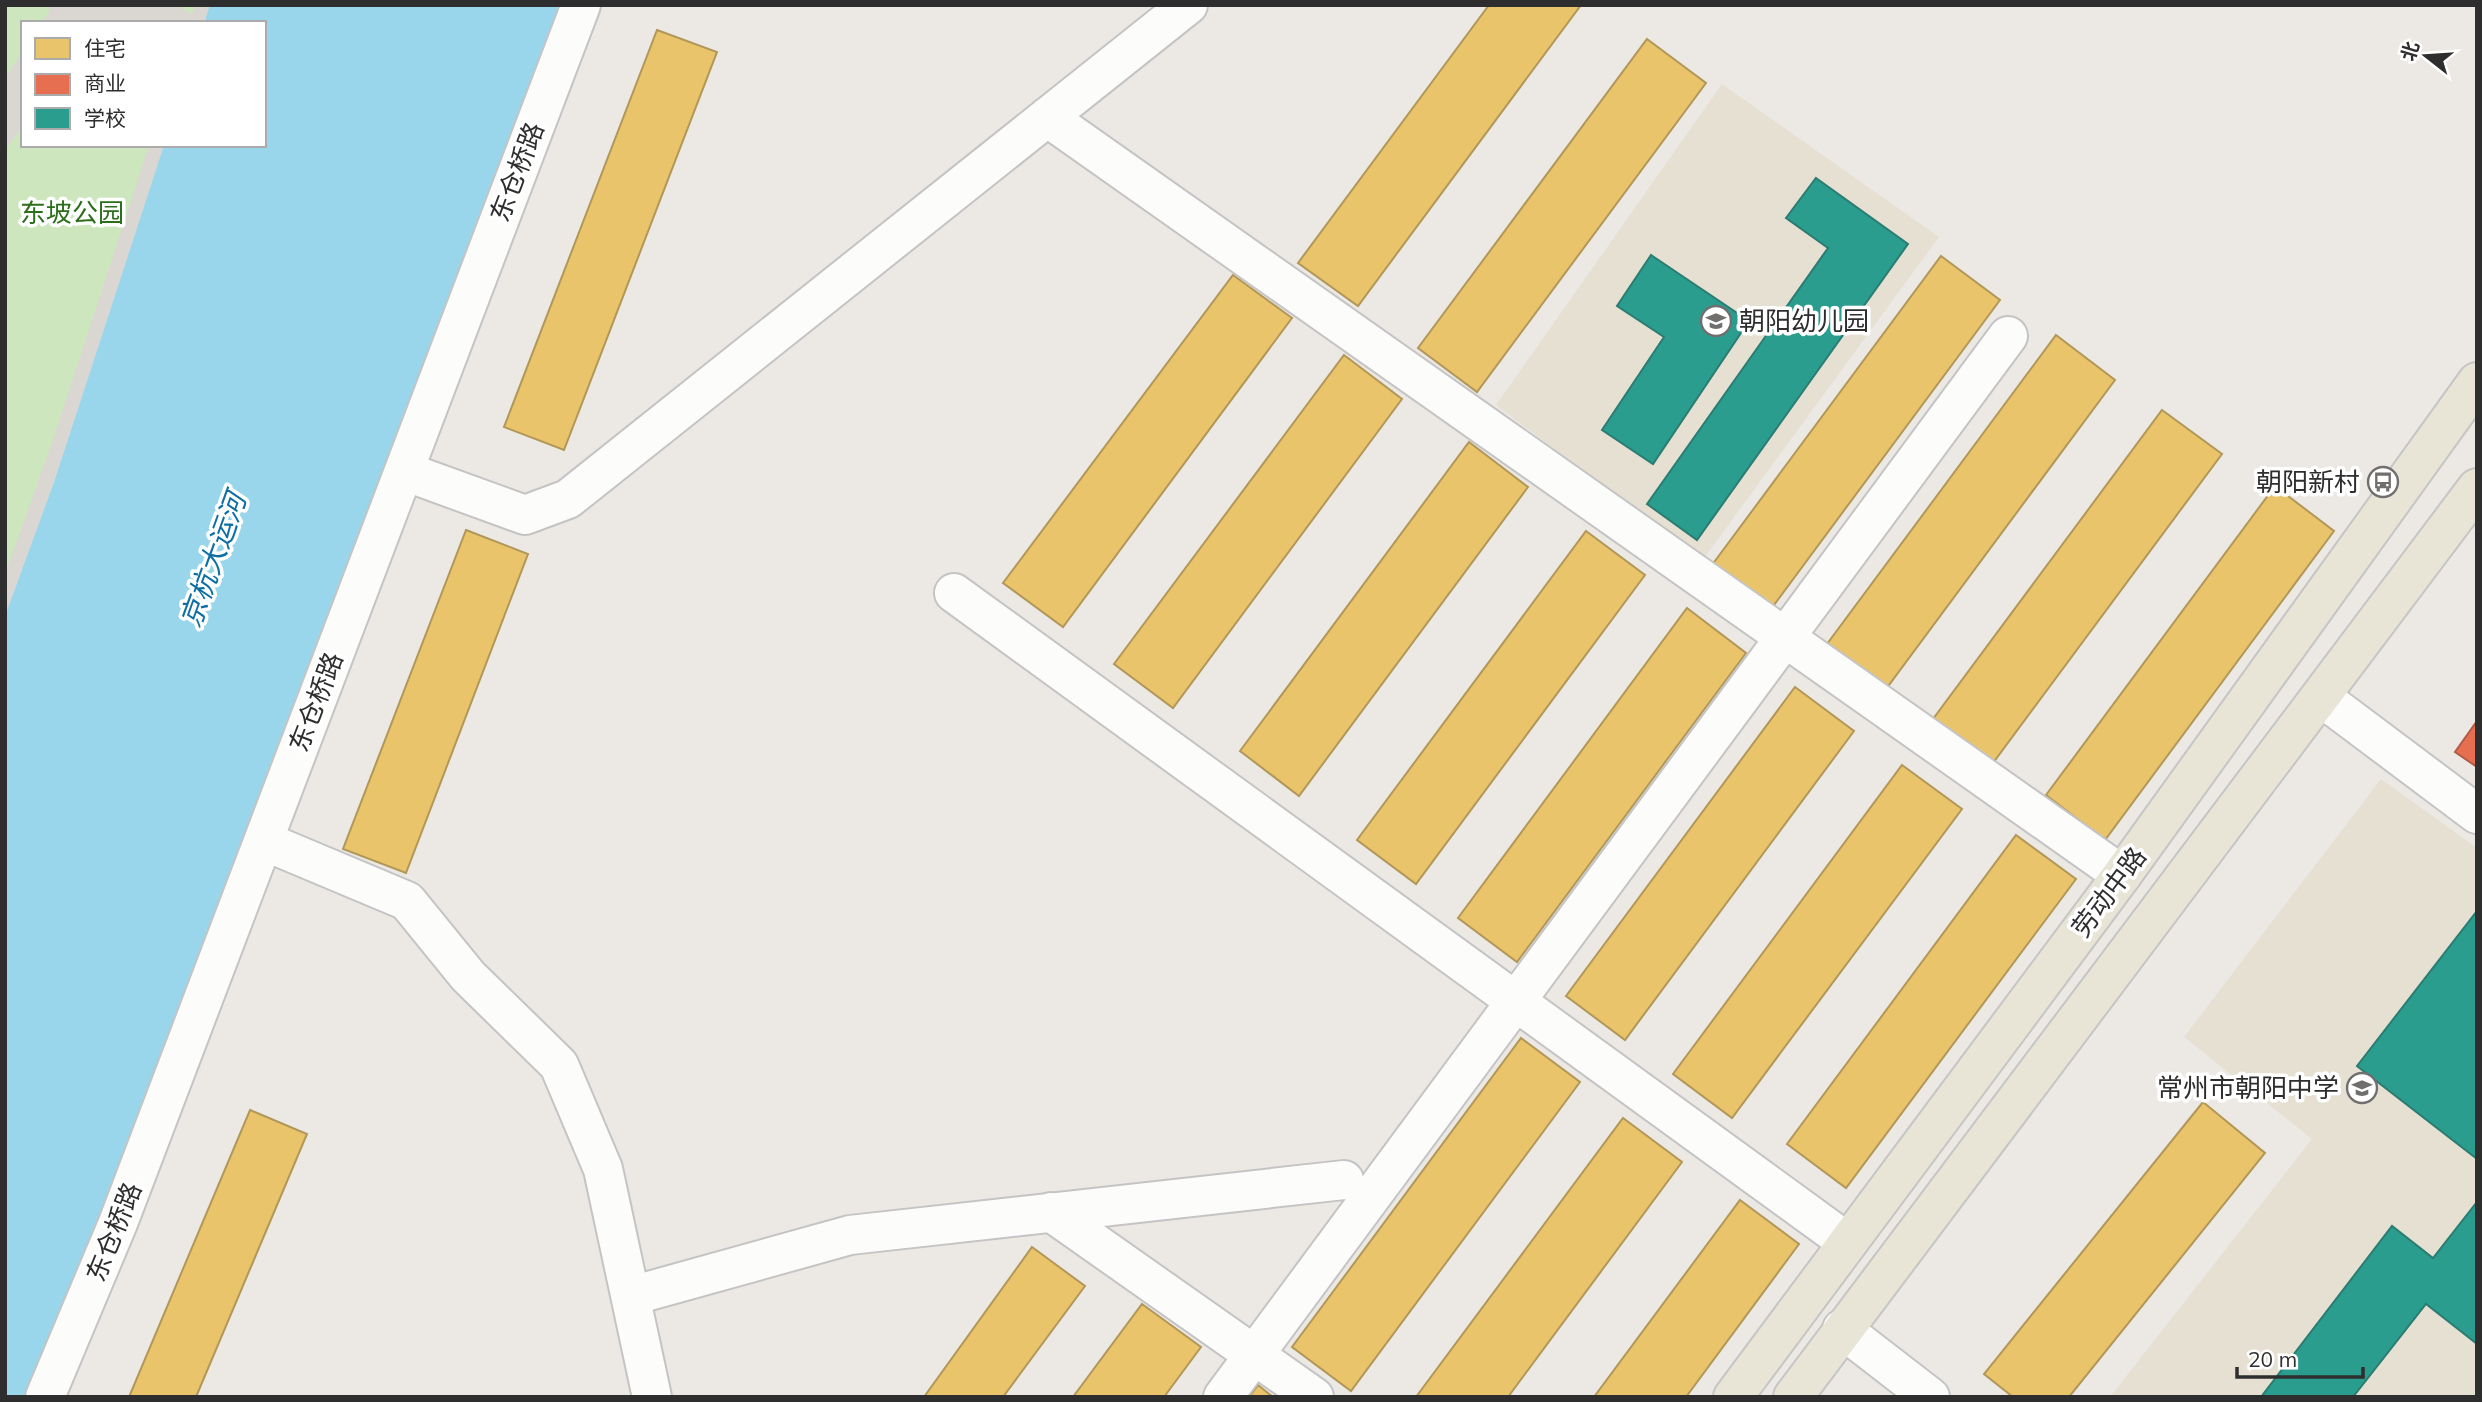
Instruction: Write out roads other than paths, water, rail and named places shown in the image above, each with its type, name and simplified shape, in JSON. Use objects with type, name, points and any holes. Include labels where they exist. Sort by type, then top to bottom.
[{"type":"main road","name":"劳动中路","points":[[1733,1397],[2122,875],[2477,382]]},
{"type":"main road","name":"劳动中路","points":[[1793,1397],[2477,488]]},
{"type":"street","name":"东仓桥路","points":[[45,1397],[118,1223],[581,5]]},
{"type":"street","points":[[404,471],[524,514],[568,499],[1188,5]]},
{"type":"street","points":[[1047,117],[2122,875]]},
{"type":"street","points":[[1223,1397],[2008,336]]},
{"type":"street","points":[[954,593],[1847,1242]]},
{"type":"street","points":[[2321,697],[2477,814]]},
{"type":"street","points":[[264,841],[407,901],[468,976],[559,1065],[603,1169],[652,1397]]},
{"type":"street","points":[[631,1296],[850,1235],[1344,1180]]},
{"type":"street","points":[[1051,1212],[1256,1353],[1314,1397]]},
{"type":"street","points":[[1842,1329],[1930,1397]]},
{"type":"water","name":"京杭大运河","points":[[210,5],[559,5],[294,705],[113,1197],[32,1397],[5,1397],[5,616],[54,482],[163,147],[266,147],[266,21],[205,21]]},
{"type":"place","name":"朝阳幼儿园","points":[[1716,321]]},
{"type":"place","name":"朝阳新村","points":[[2383,482]]},
{"type":"place","name":"常州市朝阳中学","points":[[2362,1088]]},
{"type":"park label","name":"东坡公园","points":[[72,213]]}]
